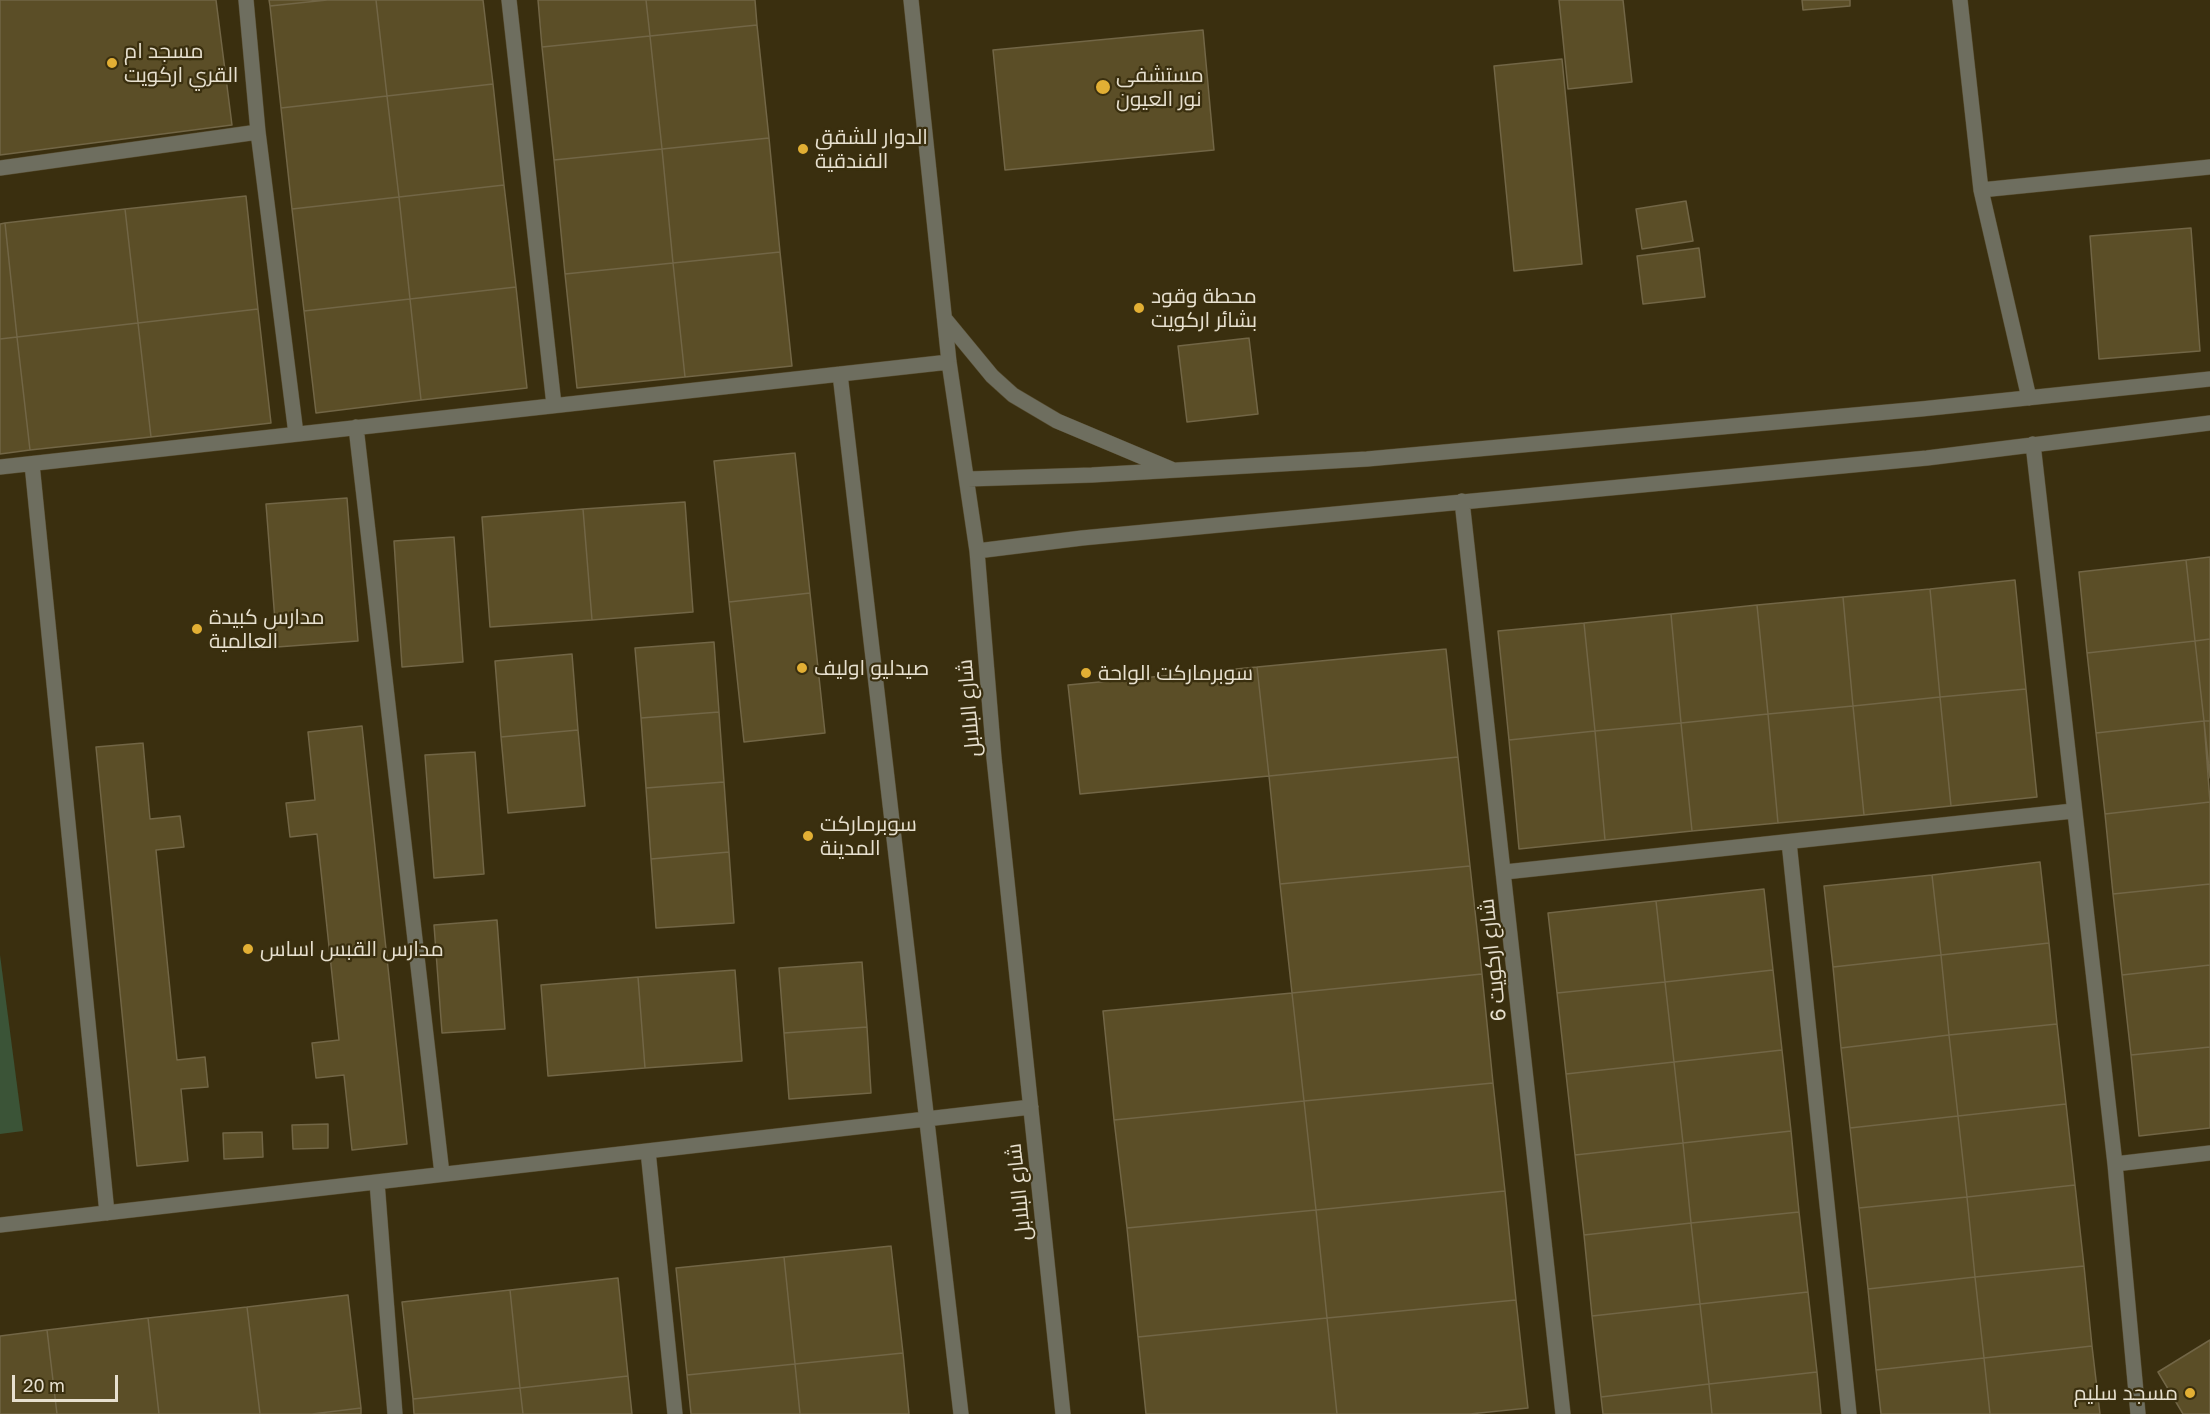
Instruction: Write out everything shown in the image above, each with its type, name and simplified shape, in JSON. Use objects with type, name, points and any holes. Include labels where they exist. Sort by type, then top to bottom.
[{"type":"street","points":[[246,0],[258,132],[296,435]]},
{"type":"street","points":[[508,0],[554,405]]},
{"type":"street","name":"شارع البلابل","points":[[911,0],[950,362],[977,551],[994,758],[1063,1414]]},
{"type":"street","points":[[1960,0],[1981,190],[2029,398]]},
{"type":"street","points":[[0,168],[258,132]]},
{"type":"street","points":[[1981,190],[2210,167]]},
{"type":"street","points":[[945,319],[992,376],[1013,395],[1057,421],[1174,471]]},
{"type":"street","points":[[0,467],[950,362]]},
{"type":"street","points":[[840,374],[961,1414]]},
{"type":"street","points":[[968,479],[1174,471],[1462,451],[2210,379]]},
{"type":"street","points":[[977,551],[1082,538],[1927,458],[2210,423]]},
{"type":"street","points":[[356,427],[442,1174]]},
{"type":"street","points":[[2033,444],[2115,1164],[2138,1414]]},
{"type":"street","points":[[32,464],[108,1213]]},
{"type":"street","name":"شارع اركويت 6","points":[[1462,501],[1505,872],[1563,1414]]},
{"type":"street","points":[[1505,872],[2073,811]]},
{"type":"street","points":[[1789,842],[1849,1414]]},
{"type":"street","points":[[0,1225],[1031,1107]]},
{"type":"street","points":[[648,1151],[675,1414]]},
{"type":"street","points":[[2115,1164],[2210,1154]]},
{"type":"street","points":[[377,1182],[395,1414]]},
{"type":"green space","points":[[0,955],[23,1131],[0,1134]]},
{"type":"building","name":"مسجد ام القري اركويت","points":[[0,0],[216,0],[232,125],[0,155]]},
{"type":"building","points":[[269,0],[327,0],[270,6]]},
{"type":"building","points":[[327,0],[376,0],[387,96],[281,108],[270,6]]},
{"type":"building","points":[[376,0],[483,0],[493,84],[387,96]]},
{"type":"building","points":[[538,0],[646,0],[650,36],[542,47]]},
{"type":"building","points":[[646,0],[755,0],[757,25],[650,36]]},
{"type":"building","points":[[1559,0],[1623,0],[1632,82],[1568,89]]},
{"type":"building","points":[[1802,0],[1850,0],[1850,6],[1803,10]]},
{"type":"building","points":[[757,25],[769,138],[662,149],[650,36]]},
{"type":"building","points":[[1203,30],[1214,150],[1005,170],[993,50]]},
{"type":"building","points":[[650,36],[662,149],[554,160],[542,47]]},
{"type":"building","points":[[1562,59],[1582,264],[1514,271],[1494,66]]},
{"type":"building","points":[[493,84],[504,185],[399,197],[387,96]]},
{"type":"building","points":[[387,96],[399,197],[292,209],[281,108]]},
{"type":"building","points":[[769,138],[780,252],[673,263],[662,149]]},
{"type":"building","points":[[662,149],[673,263],[565,274],[554,160]]},
{"type":"building","points":[[504,185],[516,287],[410,299],[399,197]]},
{"type":"building","points":[[246,196],[258,309],[138,323],[125,209]]},
{"type":"building","points":[[399,197],[410,299],[304,311],[292,209]]},
{"type":"building","points":[[1686,201],[1693,241],[1642,249],[1636,209]]},
{"type":"building","points":[[125,209],[138,323],[17,337],[5,223]]},
{"type":"building","points":[[5,223],[17,337],[0,339],[0,224]]},
{"type":"building","points":[[2191,228],[2200,351],[2099,359],[2090,236]]},
{"type":"building","points":[[1699,248],[1705,297],[1643,304],[1637,256]]},
{"type":"building","points":[[780,252],[792,366],[685,377],[673,263]]},
{"type":"building","points":[[673,263],[685,377],[577,388],[565,274]]},
{"type":"building","points":[[516,287],[527,388],[421,400],[410,299]]},
{"type":"building","points":[[410,299],[421,400],[316,413],[304,311]]},
{"type":"building","points":[[258,309],[271,423],[151,437],[138,323]]},
{"type":"building","points":[[138,323],[151,437],[30,450],[17,337]]},
{"type":"building","points":[[17,337],[30,450],[0,454],[0,339]]},
{"type":"building","points":[[1249,338],[1258,414],[1187,422],[1178,346]]},
{"type":"building","points":[[795,453],[810,593],[729,602],[714,461]]},
{"type":"building","points":[[347,498],[358,641],[277,647],[266,504]]},
{"type":"building","points":[[685,502],[693,612],[592,620],[583,509]]},
{"type":"building","points":[[583,509],[592,620],[490,627],[482,517]]},
{"type":"building","points":[[454,537],[463,662],[402,667],[394,541]]},
{"type":"building","points":[[2210,557],[2210,639],[2195,641],[2186,560]]},
{"type":"building","points":[[2186,560],[2195,641],[2087,653],[2079,572]]},
{"type":"building","points":[[2015,580],[2026,689],[1940,697],[1930,589]]},
{"type":"building","points":[[1930,589],[1940,697],[1853,706],[1843,597]]},
{"type":"building","points":[[810,593],[825,733],[744,742],[729,602]]},
{"type":"building","points":[[1843,597],[1853,706],[1768,714],[1757,605]]},
{"type":"building","points":[[1757,605],[1768,714],[1681,723],[1671,614]]},
{"type":"building","points":[[1671,614],[1681,723],[1595,731],[1584,623]]},
{"type":"building","points":[[1584,623],[1595,731],[1509,740],[1498,631]]},
{"type":"building","points":[[2210,639],[2210,721],[2204,721],[2195,641]]},
{"type":"building","points":[[2195,641],[2204,721],[2096,733],[2087,653]]},
{"type":"building","points":[[714,642],[719,712],[641,718],[635,648]]},
{"type":"building","points":[[1446,649],[1458,757],[1269,776],[1257,667]]},
{"type":"building","points":[[572,654],[578,730],[501,737],[495,661]]},
{"type":"building","points":[[1257,667],[1269,776],[1080,794],[1068,685]]},
{"type":"building","points":[[2026,689],[2037,797],[1951,806],[1940,697]]},
{"type":"building","points":[[1940,697],[1951,806],[1864,815],[1853,706]]},
{"type":"building","points":[[1853,706],[1864,815],[1778,823],[1768,714]]},
{"type":"building","points":[[719,712],[724,782],[646,788],[641,718]]},
{"type":"building","points":[[1768,714],[1778,823],[1692,831],[1681,723]]},
{"type":"building","points":[[2204,721],[2210,802],[2105,814],[2096,733]]},
{"type":"building","points":[[2204,721],[2210,721],[2210,778]]},
{"type":"building","points":[[1681,723],[1692,831],[1605,840],[1595,731]]},
{"type":"building","points":[[362,726],[407,1144],[352,1150],[344,1075],[316,1078],[312,1043],[339,1040],[317,834],[290,837],[286,803],[315,800],[308,732]]},
{"type":"building","points":[[578,730],[585,806],[508,813],[501,737]]},
{"type":"building","points":[[1595,731],[1605,840],[1519,849],[1509,740]]},
{"type":"building","points":[[143,743],[150,819],[180,816],[184,847],[156,850],[177,1060],[205,1057],[208,1087],[181,1089],[188,1161],[137,1166],[96,747]]},
{"type":"building","points":[[475,752],[484,874],[434,878],[425,755]]},
{"type":"building","points":[[1458,757],[1470,866],[1280,884],[1269,776]]},
{"type":"building","points":[[724,782],[729,852],[651,859],[646,788]]},
{"type":"building","points":[[2210,802],[2210,884],[2113,894],[2105,814]]},
{"type":"building","points":[[729,852],[734,923],[656,928],[651,859]]},
{"type":"building","points":[[2040,862],[2049,943],[1941,955],[1932,875]]},
{"type":"building","points":[[1470,866],[1482,974],[1292,993],[1280,884]]},
{"type":"building","points":[[1932,875],[1941,955],[1833,967],[1824,886]]},
{"type":"building","points":[[2210,884],[2210,965],[2122,975],[2113,894]]},
{"type":"building","points":[[1764,889],[1773,970],[1665,982],[1656,901]]},
{"type":"building","points":[[1656,901],[1665,982],[1557,993],[1548,913]]},
{"type":"building","points":[[497,920],[505,1029],[442,1033],[434,925]]},
{"type":"building","points":[[2049,943],[2057,1024],[1949,1035],[1941,955]]},
{"type":"building","points":[[1941,955],[1949,1035],[1841,1048],[1833,967]]},
{"type":"building","points":[[862,962],[867,1027],[784,1033],[779,968]]},
{"type":"building","points":[[2210,965],[2210,1047],[2131,1055],[2122,975]]},
{"type":"building","points":[[735,970],[742,1061],[645,1068],[638,977]]},
{"type":"building","points":[[1773,970],[1782,1050],[1674,1062],[1665,982]]},
{"type":"building","points":[[1482,974],[1493,1083],[1304,1101],[1292,993]]},
{"type":"building","points":[[638,977],[645,1068],[548,1076],[541,985]]},
{"type":"building","points":[[1665,982],[1674,1062],[1566,1074],[1557,993]]},
{"type":"building","points":[[1292,993],[1304,1101],[1114,1120],[1103,1011]]},
{"type":"building","points":[[2057,1024],[2066,1104],[1958,1116],[1949,1035]]},
{"type":"building","points":[[867,1027],[871,1093],[789,1099],[784,1033]]},
{"type":"building","points":[[1949,1035],[1958,1116],[1850,1128],[1841,1048]]},
{"type":"building","points":[[2210,1047],[2210,1128],[2139,1136],[2131,1055]]},
{"type":"building","points":[[1782,1050],[1791,1131],[1683,1143],[1674,1062]]},
{"type":"building","points":[[1674,1062],[1683,1143],[1575,1155],[1566,1074]]},
{"type":"building","points":[[1493,1083],[1505,1191],[1316,1210],[1304,1101]]},
{"type":"building","points":[[1304,1101],[1316,1210],[1127,1228],[1114,1120]]},
{"type":"building","points":[[2066,1104],[2075,1185],[1967,1197],[1958,1116]]},
{"type":"building","points":[[1958,1116],[1967,1197],[1859,1208],[1850,1128]]},
{"type":"building","points":[[328,1124],[328,1148],[293,1149],[292,1125]]},
{"type":"building","points":[[1791,1131],[1799,1212],[1691,1223],[1683,1143]]},
{"type":"building","points":[[262,1132],[263,1157],[224,1159],[223,1133]]},
{"type":"building","points":[[1683,1143],[1691,1223],[1584,1235],[1575,1155]]},
{"type":"building","points":[[2075,1185],[2084,1266],[1975,1277],[1967,1197]]},
{"type":"building","points":[[1505,1191],[1516,1300],[1327,1318],[1316,1210]]},
{"type":"building","points":[[1967,1197],[1975,1277],[1868,1289],[1859,1208]]},
{"type":"building","points":[[1316,1210],[1327,1318],[1138,1337],[1127,1228]]},
{"type":"building","points":[[1799,1212],[1808,1292],[1700,1304],[1691,1223]]},
{"type":"building","points":[[1691,1223],[1700,1304],[1592,1316],[1584,1235]]},
{"type":"building","points":[[891,1246],[903,1353],[795,1364],[784,1257]]},
{"type":"building","points":[[784,1257],[795,1364],[687,1375],[676,1268]]},
{"type":"building","points":[[2084,1266],[2092,1346],[1984,1358],[1975,1277]]},
{"type":"building","points":[[1975,1277],[1984,1358],[1876,1370],[1868,1289]]},
{"type":"building","points":[[618,1278],[628,1376],[520,1388],[510,1290]]},
{"type":"building","points":[[510,1290],[520,1388],[413,1399],[402,1302]]},
{"type":"building","points":[[1808,1292],[1817,1372],[1709,1384],[1700,1304]]},
{"type":"building","points":[[348,1295],[361,1408],[312,1414],[260,1414],[247,1307]]},
{"type":"building","points":[[1516,1300],[1528,1408],[1470,1414],[1337,1414],[1327,1318]]},
{"type":"building","points":[[1700,1304],[1709,1384],[1601,1397],[1592,1316]]},
{"type":"building","points":[[247,1307],[260,1414],[159,1414],[148,1318]]},
{"type":"building","points":[[148,1318],[159,1414],[57,1414],[47,1330]]},
{"type":"building","points":[[1327,1318],[1337,1414],[1146,1414],[1138,1337]]},
{"type":"building","points":[[47,1330],[57,1414],[0,1414],[0,1336]]},
{"type":"building","name":"مسجد سليم","points":[[2210,1340],[2210,1414],[2183,1414],[2158,1372]]},
{"type":"building","points":[[2092,1346],[2100,1414],[1990,1414],[1984,1358]]},
{"type":"building","points":[[903,1353],[909,1414],[800,1414],[795,1364]]},
{"type":"building","points":[[1984,1358],[1990,1414],[1881,1414],[1876,1370]]},
{"type":"building","points":[[795,1364],[800,1414],[691,1414],[687,1375]]},
{"type":"building","points":[[1817,1372],[1821,1414],[1712,1414],[1709,1384]]},
{"type":"building","points":[[628,1376],[632,1414],[523,1414],[520,1388]]},
{"type":"building","points":[[1709,1384],[1712,1414],[1603,1414],[1601,1397]]},
{"type":"building","points":[[520,1388],[523,1414],[414,1414],[413,1399]]},
{"type":"building","points":[[361,1408],[361,1414],[312,1414]]},
{"type":"place","name":"مسجد ام القري اركويت","points":[[112,63]]},
{"type":"place","name":"مستشفى نور العيون","points":[[1103,87]]},
{"type":"place","name":"الدوار للشقق الفندقية","points":[[803,149]]},
{"type":"place","name":"محطة وقود بشائر اركويت","points":[[1139,308]]},
{"type":"place","name":"مدارس كبيدة العالمية","points":[[197,629]]},
{"type":"place","name":"صيدليو اوليف","points":[[802,668]]},
{"type":"place","name":"سوبرماركت الواحة","points":[[1086,673]]},
{"type":"place","name":"سوبرماركت المدينة","points":[[808,836]]},
{"type":"place","name":"مدارس القبس اساس","points":[[248,949]]},
{"type":"place","name":"مسجد سليم","points":[[2190,1393]]}]
